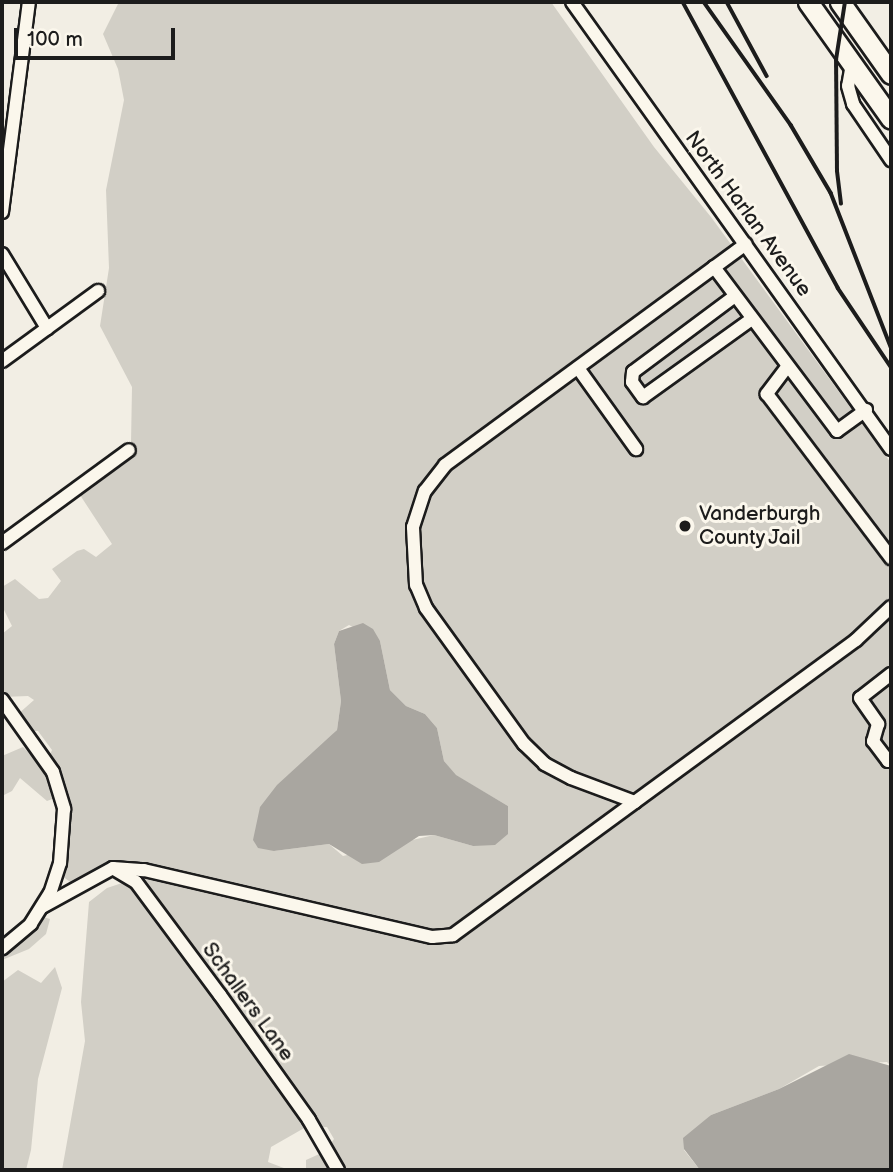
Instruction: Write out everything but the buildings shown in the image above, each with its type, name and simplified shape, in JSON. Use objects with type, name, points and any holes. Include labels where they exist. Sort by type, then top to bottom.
[{"type":"highway","points":[[808,2],[891,119]]},
{"type":"highway","points":[[840,2],[891,74]]},
{"type":"street","points":[[2,212],[29,2]]},
{"type":"street","name":"North Harlan Avenue","points":[[572,2],[891,449]]},
{"type":"street","points":[[852,64],[848,86],[853,104],[891,160]]},
{"type":"street","points":[[635,802],[571,778],[545,764],[524,744],[426,608],[416,585],[411,556],[413,527],[425,491],[445,465],[746,244]]},
{"type":"street","points":[[2,254],[47,328]]},
{"type":"street","points":[[714,267],[837,431],[866,411]]},
{"type":"street","points":[[2,361],[98,291]]},
{"type":"street","points":[[735,296],[633,372],[632,382],[643,397],[752,319]]},
{"type":"street","points":[[787,367],[767,394],[860,512],[891,558]]},
{"type":"street","points":[[578,368],[636,449]]},
{"type":"street","points":[[2,543],[129,450]]},
{"type":"street","points":[[2,948],[42,908],[113,868],[188,877],[432,937],[453,935],[856,640],[891,607]]},
{"type":"street","points":[[891,674],[860,698],[878,724],[873,741],[888,761],[891,758]]},
{"type":"street","points":[[2,700],[45,759],[62,797],[60,863],[42,908]]},
{"type":"street","name":"Schallers Lane","points":[[113,868],[136,882],[309,1120],[338,1170]]},
{"type":"shaded area","points":[[119,2],[551,2],[654,147],[711,217],[891,463],[891,1066],[887,1062],[819,1066],[779,1089],[711,1115],[684,1150],[700,1170],[306,1170],[306,1160],[326,1151],[334,1139],[327,1127],[306,1127],[271,1147],[268,1162],[289,1170],[62,1170],[85,1041],[81,1002],[89,902],[107,888],[137,878],[168,881],[183,878],[182,871],[174,869],[111,864],[73,884],[62,876],[70,814],[60,796],[47,801],[20,778],[12,791],[2,796],[2,756],[23,747],[39,763],[46,764],[52,750],[38,731],[31,731],[17,715],[34,700],[28,696],[2,697],[2,634],[12,626],[2,606],[2,587],[15,579],[39,599],[48,598],[61,581],[52,569],[77,551],[84,549],[96,557],[112,544],[80,495],[136,453],[131,443],[132,387],[100,326],[109,268],[106,190],[124,100],[118,69],[103,34]],"holes":[[[349,625],[380,641],[390,690],[406,706],[425,714],[437,728],[444,761],[455,775],[508,806],[473,846],[434,835],[343,856],[329,844],[274,851],[319,750],[337,730],[341,701],[334,644],[339,631]]]},
{"type":"shaded area","points":[[363,623],[373,629],[380,641],[390,690],[406,706],[425,714],[437,728],[444,761],[456,775],[508,806],[508,834],[495,845],[473,846],[434,835],[419,836],[379,862],[362,864],[329,844],[274,851],[258,848],[253,840],[260,807],[277,785],[337,730],[341,701],[334,644],[339,631]]},
{"type":"shaded area","points":[[36,915],[50,919],[46,934],[29,949],[2,960],[2,941]]},
{"type":"shaded area","points":[[55,967],[62,988],[38,1079],[31,1150],[26,1170],[2,1170],[2,982],[18,970],[41,983]]},
{"type":"shaded area","points":[[849,1054],[891,1066],[891,1170],[700,1170],[684,1149],[683,1138],[711,1115],[779,1089]]},
{"type":"railway","points":[[683,2],[838,288],[891,367]]},
{"type":"railway","points":[[704,2],[791,125],[831,193],[891,347]]},
{"type":"railway","points":[[727,2],[767,76]]},
{"type":"railway","points":[[841,204],[837,171],[836,60],[845,2]]},
{"type":"place","name":"Vanderburgh County Jail","points":[[685,526]]}]
